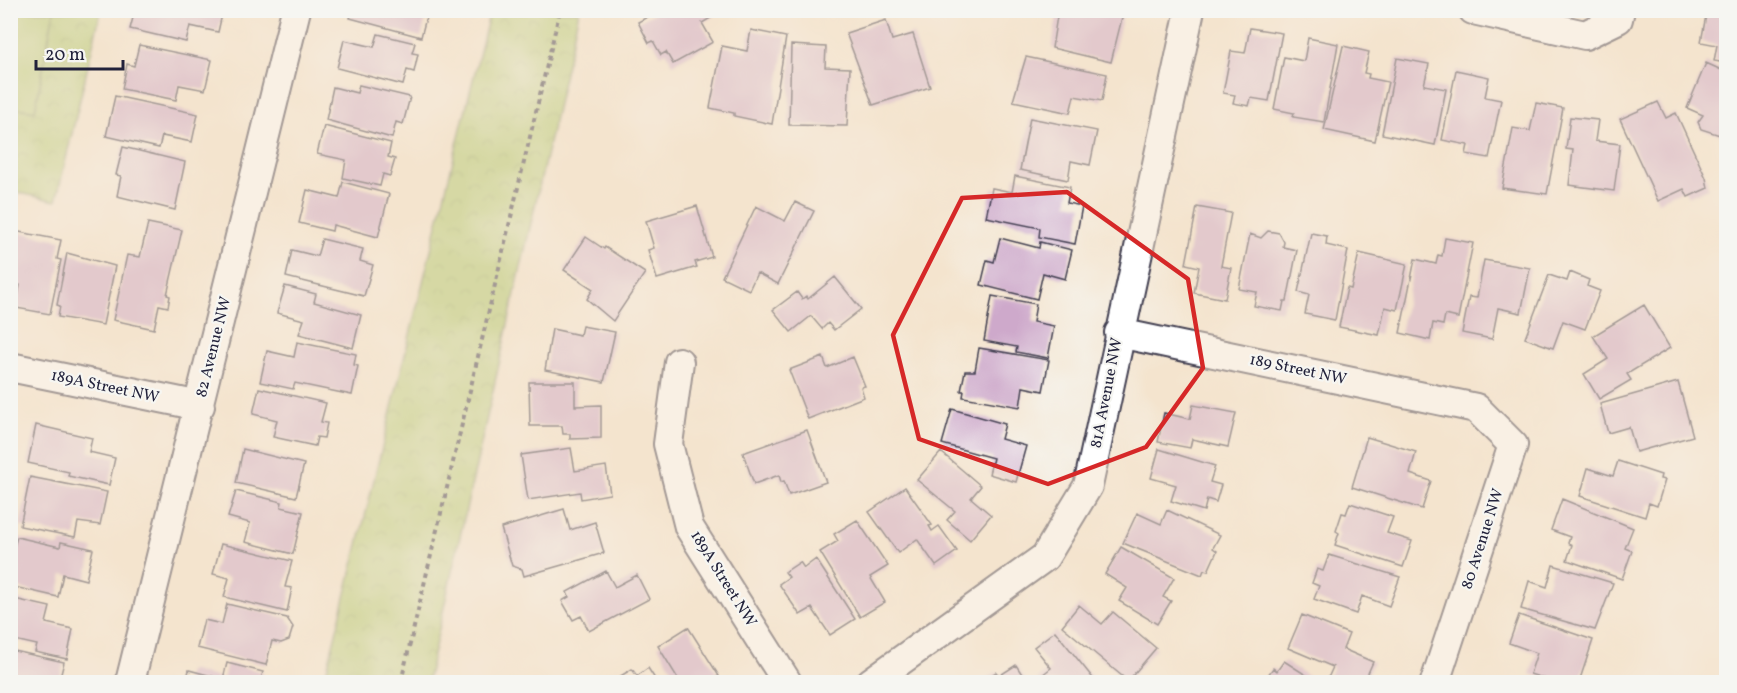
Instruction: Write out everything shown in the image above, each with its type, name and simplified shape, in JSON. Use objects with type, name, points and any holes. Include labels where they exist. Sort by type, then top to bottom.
[{"type":"street","name":"82 Avenue NW","points":[[130,682],[296,10]]},
{"type":"street","name":"81A Avenue NW","points":[[871,682],[1045,557],[1088,486],[1190,10]]},
{"type":"street","points":[[1473,10],[1585,35],[1618,19],[1620,10]]},
{"type":"street","name":"189 Street NW","points":[[1119,333],[1476,408]]},
{"type":"street","name":"189A Street NW","points":[[678,362],[669,444],[689,526],[788,682]]},
{"type":"street","name":"189A Street NW","points":[[10,367],[200,406]]},
{"type":"street","name":"80 Avenue NW","points":[[1435,682],[1513,445],[1476,408]]},
{"type":"path","points":[[401,682],[560,10]]},
{"type":"highlighted area","points":[[1067,192],[1188,279],[1203,368],[1146,447],[1048,484],[919,439],[893,335],[962,198]]},
{"type":"green space","points":[[10,11],[54,11],[35,111],[11,107]]},
{"type":"green space","points":[[11,11],[101,11],[56,201],[11,191]]},
{"type":"green space","points":[[490,11],[579,11],[427,682],[324,682]]},
{"type":"building","points":[[135,10],[223,10],[218,32],[190,26],[186,42],[130,29]]},
{"type":"building","points":[[352,10],[428,10],[421,37],[350,18]]},
{"type":"building","points":[[660,10],[724,10],[702,23],[713,42],[673,64],[666,52],[661,55],[653,41],[649,43],[638,22]]},
{"type":"building","points":[[1058,10],[1108,10],[1123,14],[1111,62],[1052,48]]},
{"type":"building","points":[[1707,10],[1726,10],[1726,63],[1714,61],[1717,45],[1701,42]]},
{"type":"building","points":[[886,20],[892,40],[913,34],[930,87],[873,105],[846,33]]},
{"type":"building","points":[[1250,28],[1282,33],[1269,101],[1251,98],[1249,106],[1233,103],[1235,95],[1223,93],[1231,51],[1245,53]]},
{"type":"building","points":[[751,30],[786,37],[772,124],[710,108],[722,46],[747,51]]},
{"type":"building","points":[[378,34],[415,43],[412,53],[418,54],[414,72],[407,70],[403,85],[337,68],[344,40],[374,47]]},
{"type":"building","points":[[1308,38],[1338,44],[1324,122],[1293,117],[1294,113],[1274,109],[1284,57],[1304,61]]},
{"type":"building","points":[[139,45],[212,60],[205,90],[179,85],[176,100],[122,89],[127,64],[134,66]]},
{"type":"building","points":[[791,45],[826,47],[825,67],[850,68],[847,126],[789,125]]},
{"type":"building","points":[[1343,46],[1369,52],[1364,73],[1369,74],[1368,78],[1388,82],[1375,141],[1324,130]]},
{"type":"building","points":[[1026,57],[1107,74],[1102,101],[1074,96],[1070,113],[1013,101]]},
{"type":"building","points":[[1397,58],[1429,64],[1424,85],[1446,89],[1435,145],[1382,134]]},
{"type":"building","points":[[1706,63],[1726,72],[1726,137],[1701,129],[1698,122],[1703,115],[1687,108]]},
{"type":"building","points":[[1456,70],[1489,77],[1485,97],[1501,100],[1489,158],[1466,154],[1468,145],[1442,140]]},
{"type":"building","points":[[359,85],[410,97],[403,124],[396,122],[392,138],[326,120],[333,87],[357,93]]},
{"type":"building","points":[[115,96],[198,114],[192,142],[162,136],[159,148],[106,136]]},
{"type":"building","points":[[1658,102],[1666,118],[1676,113],[1706,178],[1708,188],[1688,197],[1684,189],[1658,201],[1620,119]]},
{"type":"building","points":[[1536,103],[1563,108],[1547,194],[1502,188],[1513,128],[1530,131]]},
{"type":"building","points":[[1570,117],[1598,120],[1595,141],[1620,144],[1614,191],[1569,185],[1573,150],[1566,149]]},
{"type":"building","points":[[1030,118],[1097,131],[1090,165],[1071,161],[1068,180],[1020,170]]},
{"type":"building","points":[[324,126],[391,143],[388,157],[395,159],[390,176],[383,174],[380,186],[343,178],[346,160],[317,154]]},
{"type":"building","points":[[123,147],[185,162],[175,210],[117,196],[121,176],[116,175]]},
{"type":"building","points":[[1015,176],[1070,187],[1067,203],[1082,206],[1075,244],[1039,237],[1040,228],[986,217],[992,188],[1012,192]]},
{"type":"building","points":[[343,182],[389,194],[378,237],[333,225],[332,231],[299,223],[307,190],[339,198]]},
{"type":"building","points":[[795,202],[814,211],[778,284],[757,273],[749,290],[722,277],[756,206],[785,221]]},
{"type":"building","points":[[697,206],[712,257],[695,262],[697,267],[657,279],[648,250],[654,248],[646,221]]},
{"type":"building","points":[[1197,207],[1231,213],[1221,266],[1231,268],[1225,299],[1194,293],[1199,267],[1186,264]]},
{"type":"building","points":[[148,223],[182,230],[167,295],[170,296],[168,307],[159,305],[154,329],[113,320],[127,255],[140,257]]},
{"type":"building","points":[[14,231],[61,240],[57,259],[61,260],[50,314],[16,308],[20,285],[10,283],[10,248]]},
{"type":"building","points":[[1268,231],[1279,233],[1284,242],[1283,247],[1297,250],[1287,301],[1284,301],[1282,311],[1254,306],[1257,292],[1239,289],[1250,234],[1261,238]]},
{"type":"building","points":[[1311,233],[1327,236],[1326,245],[1348,250],[1335,320],[1305,314],[1309,295],[1298,292]]},
{"type":"building","points":[[586,237],[645,273],[613,321],[587,299],[593,289],[564,270]]},
{"type":"building","points":[[1000,238],[1039,248],[1040,242],[1072,250],[1065,279],[1043,273],[1037,299],[981,285],[987,260],[994,262]]},
{"type":"building","points":[[1445,238],[1473,243],[1458,318],[1445,315],[1443,325],[1433,323],[1430,340],[1400,333],[1415,259],[1436,264],[1438,255],[1442,256]]},
{"type":"building","points":[[322,239],[363,249],[360,261],[373,265],[364,296],[286,277],[292,250],[317,256]]},
{"type":"building","points":[[67,253],[115,266],[103,325],[58,317],[60,306],[57,305]]},
{"type":"building","points":[[1359,253],[1407,264],[1397,310],[1385,307],[1379,335],[1339,327],[1347,288],[1351,289]]},
{"type":"building","points":[[1484,260],[1530,268],[1521,313],[1498,308],[1492,339],[1462,333],[1469,297],[1477,298]]},
{"type":"building","points":[[1570,272],[1589,280],[1587,286],[1600,291],[1585,329],[1563,321],[1553,348],[1525,338],[1549,275],[1567,281]]},
{"type":"building","points":[[835,277],[861,309],[834,330],[828,323],[822,329],[811,316],[791,332],[773,310],[797,292],[802,299],[806,296],[808,299]]},
{"type":"building","points":[[285,286],[316,294],[314,302],[361,315],[353,348],[299,334],[304,320],[277,313]]},
{"type":"building","points":[[992,296],[1036,304],[1033,322],[1054,326],[1048,358],[1016,352],[1017,347],[984,341]]},
{"type":"building","points":[[1644,305],[1670,348],[1627,374],[1631,380],[1599,399],[1584,374],[1608,359],[1593,336]]},
{"type":"building","points":[[582,326],[615,332],[604,382],[545,370],[552,329],[580,335]]},
{"type":"building","points":[[297,342],[356,354],[354,365],[358,366],[352,395],[295,383],[293,389],[260,382],[267,351],[294,357]]},
{"type":"building","points":[[979,348],[1049,360],[1043,391],[1023,387],[1020,407],[963,397],[964,391],[961,391],[965,371],[975,371]]},
{"type":"building","points":[[823,357],[827,368],[853,357],[865,386],[861,387],[864,397],[808,419],[789,370]]},
{"type":"building","points":[[529,382],[575,382],[575,406],[601,405],[601,438],[570,439],[570,434],[563,434],[562,426],[530,426]]},
{"type":"building","points":[[1678,382],[1693,436],[1636,452],[1629,427],[1608,433],[1600,404]]},
{"type":"building","points":[[259,388],[326,403],[321,422],[327,423],[324,438],[317,437],[315,446],[273,437],[277,420],[253,414]]},
{"type":"building","points":[[1193,405],[1236,413],[1228,447],[1192,439],[1190,448],[1158,442],[1164,413],[1190,419]]},
{"type":"building","points":[[952,409],[1005,424],[1001,439],[1026,446],[1016,482],[989,474],[993,458],[942,444]]},
{"type":"building","points":[[36,425],[92,438],[89,452],[115,458],[109,485],[68,476],[69,472],[28,463]]},
{"type":"building","points":[[807,430],[826,482],[789,495],[779,475],[754,484],[743,453]]},
{"type":"building","points":[[1367,437],[1416,452],[1410,474],[1431,481],[1422,509],[1352,487]]},
{"type":"building","points":[[571,448],[575,471],[606,466],[610,494],[581,499],[580,492],[528,500],[521,455]]},
{"type":"building","points":[[243,449],[304,464],[296,497],[236,483]]},
{"type":"building","points":[[1159,449],[1215,466],[1210,482],[1221,485],[1216,502],[1207,499],[1204,511],[1171,501],[1176,485],[1151,478]]},
{"type":"building","points":[[941,452],[981,486],[971,498],[991,515],[970,540],[947,520],[955,511],[917,480]]},
{"type":"building","points":[[1618,461],[1661,475],[1660,479],[1665,480],[1657,506],[1649,503],[1645,517],[1580,496],[1588,468],[1613,476]]},
{"type":"building","points":[[30,477],[107,492],[100,525],[78,522],[75,537],[20,526]]},
{"type":"building","points":[[905,487],[932,525],[929,526],[932,531],[939,526],[957,551],[936,566],[917,539],[898,553],[869,512]]},
{"type":"building","points":[[236,491],[282,502],[281,507],[303,512],[293,554],[245,542],[250,523],[228,517]]},
{"type":"building","points":[[1562,499],[1633,528],[1625,548],[1632,551],[1622,579],[1567,560],[1572,545],[1568,543],[1570,537],[1551,530]]},
{"type":"building","points":[[1350,503],[1393,517],[1387,533],[1412,541],[1403,567],[1335,545],[1339,533],[1336,531],[1342,513],[1346,514]]},
{"type":"building","points":[[564,509],[570,530],[595,522],[604,553],[524,576],[522,569],[512,566],[501,528]]},
{"type":"building","points":[[1167,510],[1220,535],[1213,548],[1217,551],[1208,571],[1204,570],[1202,575],[1123,543],[1137,513],[1161,524]]},
{"type":"building","points":[[857,520],[888,566],[870,577],[885,602],[860,617],[820,552],[838,541],[834,534]]},
{"type":"building","points":[[17,537],[60,547],[61,542],[93,549],[86,580],[63,574],[58,597],[10,586],[10,560]]},
{"type":"building","points":[[221,544],[292,561],[285,587],[292,588],[287,612],[224,597],[229,578],[213,574]]},
{"type":"building","points":[[1121,547],[1174,578],[1163,597],[1171,601],[1157,624],[1119,601],[1127,588],[1105,574]]},
{"type":"building","points":[[1329,555],[1400,577],[1389,606],[1362,596],[1356,614],[1314,599],[1319,586],[1312,583],[1317,569],[1323,571]]},
{"type":"building","points":[[816,559],[855,619],[830,635],[812,608],[800,615],[779,584],[789,577],[785,572],[800,562],[804,568]]},
{"type":"building","points":[[1553,565],[1613,583],[1595,630],[1521,609],[1529,581],[1547,587]]},
{"type":"building","points":[[606,571],[615,587],[637,575],[649,599],[589,631],[581,616],[573,620],[562,601],[569,597],[567,592]]},
{"type":"building","points":[[10,598],[50,607],[46,623],[73,629],[67,659],[35,652],[37,645],[10,639]]},
{"type":"building","points":[[227,604],[287,618],[293,627],[289,640],[281,643],[272,641],[266,665],[197,648],[204,620],[222,624]]},
{"type":"building","points":[[1079,605],[1102,624],[1113,612],[1156,648],[1128,681],[1062,626]]},
{"type":"building","points":[[1302,615],[1349,634],[1343,649],[1373,662],[1364,682],[1340,682],[1328,678],[1333,667],[1288,648]]},
{"type":"building","points":[[1519,615],[1593,640],[1579,682],[1555,682],[1530,674],[1537,653],[1509,643]]},
{"type":"building","points":[[688,627],[719,676],[708,682],[680,682],[658,646]]},
{"type":"building","points":[[1055,631],[1096,682],[1040,682],[1037,679],[1051,668],[1034,647]]},
{"type":"building","points":[[10,650],[64,662],[59,682],[10,682]]},
{"type":"building","points":[[1284,661],[1317,682],[1263,682],[1273,668],[1277,671]]},
{"type":"building","points":[[227,663],[263,672],[260,682],[186,682],[189,670],[223,679]]},
{"type":"building","points":[[1016,665],[1027,682],[981,682],[996,672],[999,676]]},
{"type":"building","points":[[648,668],[657,682],[623,682],[619,677],[632,669],[637,676]]}]
